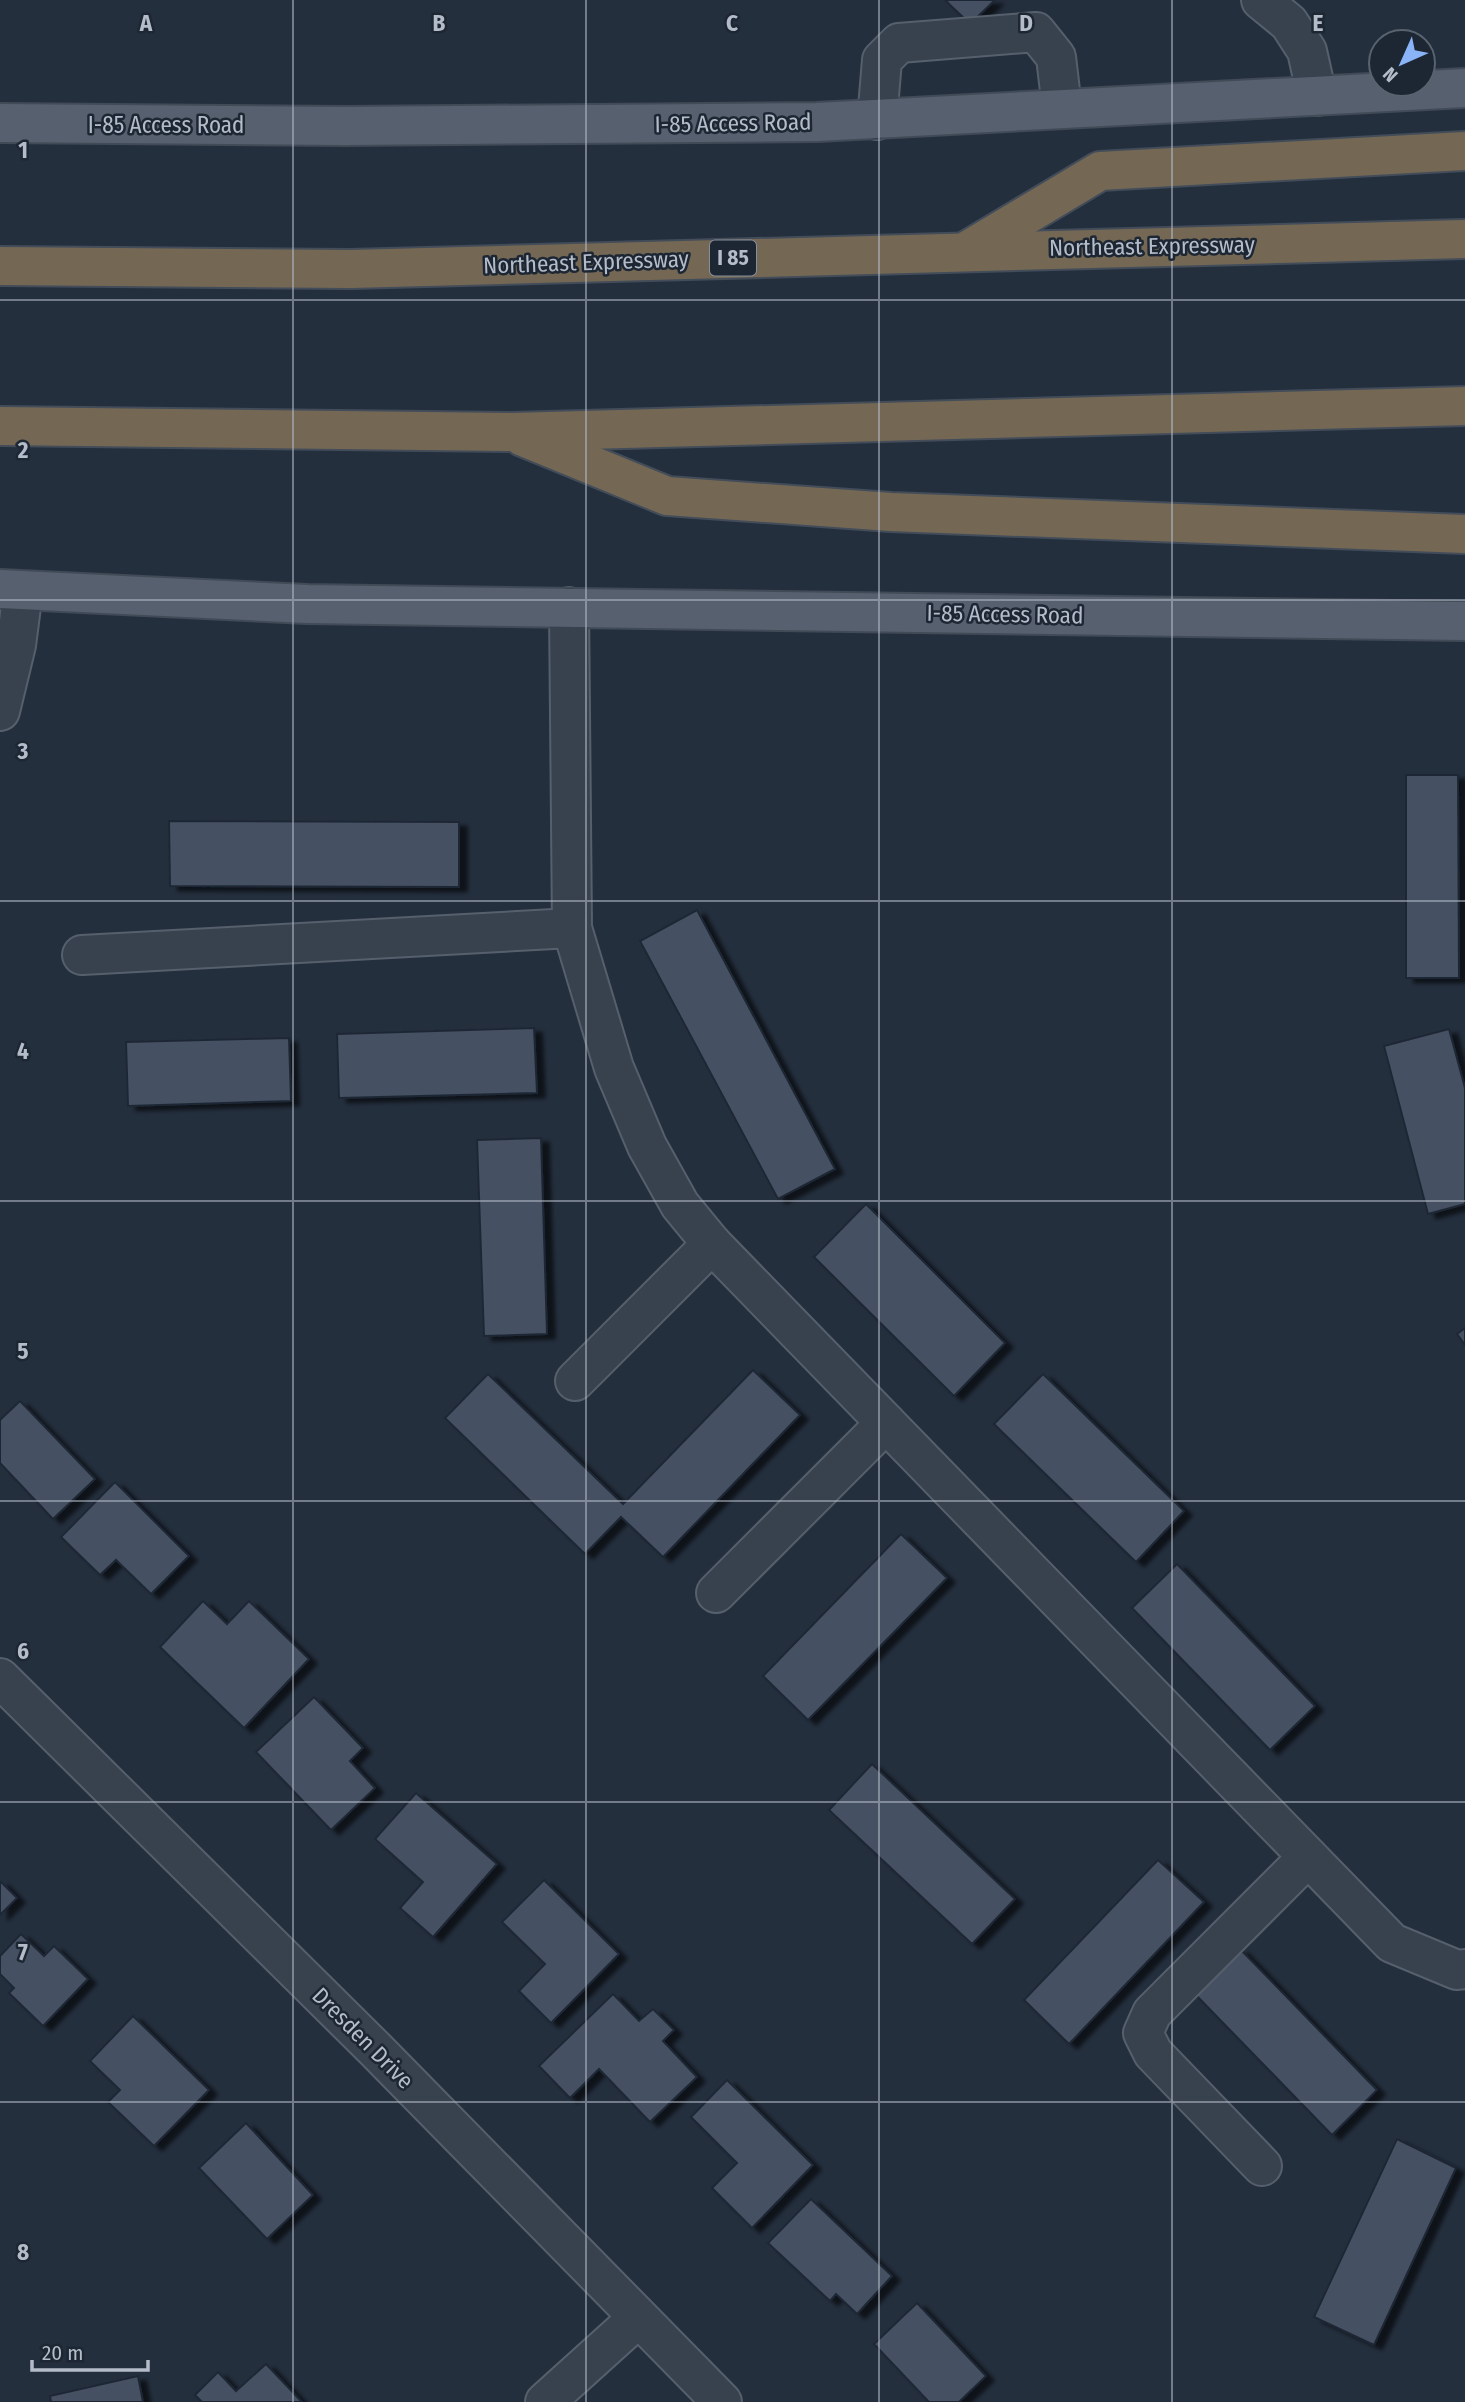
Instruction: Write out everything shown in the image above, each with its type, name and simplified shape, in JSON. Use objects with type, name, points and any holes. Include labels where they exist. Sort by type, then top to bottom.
[{"type":"highway","points":[[966,251],[1100,171],[1465,151]]},
{"type":"highway","name":"Northeast Expressway","points":[[0,266],[351,268],[1465,239]]},
{"type":"highway","points":[[0,426],[512,432],[1465,406]]},
{"type":"highway","points":[[512,432],[667,496],[891,512],[1465,534]]},
{"type":"main road","name":"I-85 Access Road","points":[[0,123],[360,126],[877,120],[1465,88]]},
{"type":"main road","name":"I-85 Access Road","points":[[11,590],[307,604],[1465,621]]},
{"type":"street","points":[[1261,0],[1289,23],[1307,51],[1317,96]]},
{"type":"street","points":[[877,120],[881,60],[899,43],[1036,32],[1056,57],[1062,108]]},
{"type":"street","points":[[0,711],[16,645],[11,590]]},
{"type":"street","points":[[569,607],[572,928],[614,1068],[647,1146],[680,1205],[712,1244],[1392,1944],[1457,1969],[1465,1969]]},
{"type":"street","points":[[82,955],[572,928]]},
{"type":"street","points":[[575,1381],[712,1244]]},
{"type":"street","points":[[716,1593],[886,1423]]},
{"type":"street","name":"Dresden Drive","points":[[0,1678],[375,2049],[722,2402]]},
{"type":"street","points":[[1262,2166],[1153,2053],[1143,2033],[1152,2013],[1308,1857]]},
{"type":"street","points":[[545,2402],[638,2318]]},
{"type":"building","points":[[945,0],[995,0],[970,24]]},
{"type":"building","points":[[1406,775],[1458,775],[1459,978],[1406,978]]},
{"type":"building","points":[[169,821],[459,822],[459,887],[170,886]]},
{"type":"building","points":[[697,910],[835,1169],[778,1199],[640,941]]},
{"type":"building","points":[[534,1028],[537,1093],[339,1098],[337,1034]]},
{"type":"building","points":[[1449,1029],[1465,1088],[1465,1204],[1428,1214],[1384,1046]]},
{"type":"building","points":[[289,1038],[291,1101],[128,1106],[126,1042]]},
{"type":"building","points":[[541,1138],[547,1334],[484,1336],[477,1140]]},
{"type":"building","points":[[866,1204],[1005,1343],[954,1396],[814,1257]]},
{"type":"building","points":[[1465,1328],[1465,1345],[1457,1334]]},
{"type":"building","points":[[753,1370],[800,1415],[663,1557],[621,1517],[585,1554],[445,1418],[488,1374],[623,1504]]},
{"type":"building","points":[[1043,1374],[1184,1511],[1136,1562],[994,1424]]},
{"type":"building","points":[[20,1401],[95,1479],[53,1519],[0,1463],[0,1420]]},
{"type":"building","points":[[115,1482],[189,1556],[151,1594],[116,1560],[100,1575],[61,1537]]},
{"type":"building","points":[[901,1534],[947,1578],[808,1720],[763,1676]]},
{"type":"building","points":[[1177,1564],[1315,1706],[1270,1750],[1132,1608]]},
{"type":"building","points":[[203,1601],[227,1624],[249,1601],[309,1659],[244,1728],[160,1647]]},
{"type":"building","points":[[314,1697],[363,1748],[350,1761],[375,1788],[331,1830],[256,1752]]},
{"type":"building","points":[[872,1764],[1015,1899],[972,1944],[829,1810]]},
{"type":"building","points":[[416,1793],[497,1864],[433,1937],[400,1908],[423,1882],[375,1839]]},
{"type":"building","points":[[1158,1860],[1204,1902],[1069,2044],[1024,2000]]},
{"type":"building","points":[[544,1880],[619,1954],[551,2023],[519,1991],[545,1964],[502,1922]]},
{"type":"building","points":[[0,1881],[17,1898],[0,1915]]},
{"type":"building","points":[[21,1934],[44,1956],[54,1946],[88,1979],[43,2026],[9,1993],[14,1988],[0,1974],[0,1956]]},
{"type":"building","points":[[1240,1949],[1377,2090],[1332,2135],[1194,1993]]},
{"type":"building","points":[[613,1994],[639,2021],[653,2009],[674,2030],[663,2041],[697,2077],[650,2122],[599,2069],[570,2098],[539,2066]]},
{"type":"building","points":[[133,2016],[209,2090],[154,2146],[108,2102],[120,2090],[90,2061]]},
{"type":"building","points":[[727,2080],[813,2165],[752,2228],[712,2188],[737,2163],[691,2117]]},
{"type":"building","points":[[246,2123],[313,2195],[267,2239],[199,2168]]},
{"type":"building","points":[[1397,2139],[1456,2168],[1374,2345],[1314,2317]]},
{"type":"building","points":[[811,2199],[892,2276],[857,2314],[836,2294],[830,2301],[768,2243]]},
{"type":"building","points":[[917,2303],[986,2376],[959,2402],[929,2402],[874,2344]]},
{"type":"building","points":[[266,2364],[302,2402],[202,2402],[195,2395],[218,2372],[236,2391]]},
{"type":"building","points":[[138,2376],[143,2402],[51,2402],[50,2396]]}]
